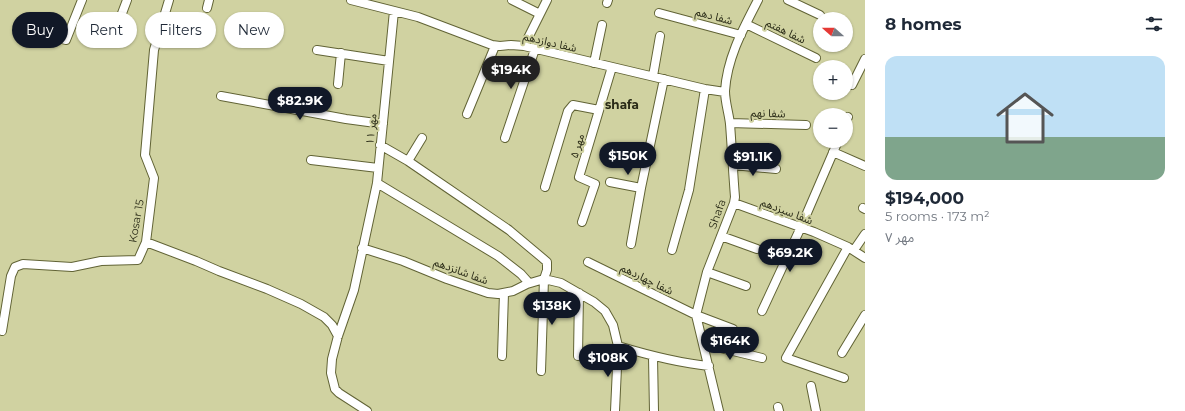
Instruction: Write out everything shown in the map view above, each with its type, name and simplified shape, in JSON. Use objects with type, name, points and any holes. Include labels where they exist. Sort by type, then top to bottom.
[{"type":"street","points":[[68,35],[82,0]]},
{"type":"street","points":[[122,12],[127,0]]},
{"type":"street","name":"Kosar 15","points":[[2,331],[11,276],[15,267],[23,264],[72,268],[100,260],[138,260],[146,242],[154,178],[145,155],[154,50],[169,0]]},
{"type":"street","points":[[206,8],[209,0]]},
{"type":"street","name":"شفا دوازدهم","points":[[351,0],[378,3],[394,11],[418,17],[495,46],[511,44],[524,46],[705,89],[725,92]]},
{"type":"street","points":[[512,0],[540,14]]},
{"type":"street","points":[[524,46],[547,0]]},
{"type":"street","name":"Shafa","points":[[719,411],[696,315],[707,272],[734,203],[735,197],[730,123],[725,92],[728,72],[734,51],[756,0]]},
{"type":"street","points":[[788,0],[814,12]]},
{"type":"street","name":"مهر ۱۱","points":[[367,411],[335,389],[331,374],[332,359],[338,336],[354,290],[377,183],[394,11]]},
{"type":"street","name":"شفا دهم","points":[[659,13],[741,35]]},
{"type":"street","name":"شفا هفتم","points":[[746,24],[816,58]]},
{"type":"street","points":[[594,63],[602,25]]},
{"type":"street","points":[[653,76],[660,36]]},
{"type":"street","points":[[467,114],[495,46]]},
{"type":"street","points":[[505,138],[535,49]]},
{"type":"street","points":[[317,50],[389,61]]},
{"type":"street","points":[[338,84],[340,53]]},
{"type":"street","points":[[853,83],[865,59]]},
{"type":"street","name":"مهر ۵","points":[[582,222],[594,184],[579,177],[612,67]]},
{"type":"street","points":[[631,244],[664,79]]},
{"type":"street","points":[[672,250],[689,190],[705,89]]},
{"type":"street","points":[[221,96],[346,119],[383,124]]},
{"type":"street","points":[[545,187],[568,111],[573,105],[599,110]]},
{"type":"street","name":"شفا نهم","points":[[730,123],[806,125]]},
{"type":"street","points":[[408,161],[422,138]]},
{"type":"street","points":[[380,145],[408,161],[510,230],[547,262],[548,266],[544,279],[540,371]]},
{"type":"street","points":[[762,311],[801,227],[835,148]]},
{"type":"street","points":[[833,152],[865,166]]},
{"type":"street","points":[[311,160],[378,168]]},
{"type":"street","points":[[733,165],[776,169]]},
{"type":"street","points":[[610,182],[641,188]]},
{"type":"street","points":[[377,183],[498,256],[520,274],[528,283]]},
{"type":"street","name":"شفا سیزدهم","points":[[734,203],[801,227],[851,248],[865,258]]},
{"type":"street","points":[[844,378],[786,358],[851,248],[865,234]]},
{"type":"street","points":[[721,236],[757,249]]},
{"type":"street","points":[[146,242],[267,289],[301,304],[324,317],[332,325],[338,336]]},
{"type":"street","name":"شفا شانزدهم","points":[[362,248],[403,261],[446,279],[488,293],[498,294],[513,291],[528,283],[544,279],[561,283],[594,302],[605,311],[613,325],[618,346],[616,411]]},
{"type":"street","name":"شفا چهاردهم","points":[[588,262],[696,315],[733,330]]},
{"type":"street","points":[[707,272],[746,286]]},
{"type":"street","points":[[502,356],[504,293]]},
{"type":"street","points":[[578,356],[579,293]]},
{"type":"street","points":[[842,352],[865,315]]},
{"type":"street","points":[[704,344],[762,358]]},
{"type":"street","points":[[618,346],[653,357],[709,366]]},
{"type":"street","points":[[653,357],[654,411]]},
{"type":"street","points":[[811,386],[816,411]]},
{"type":"district","name":"shafa","points":[[622,105]]}]
